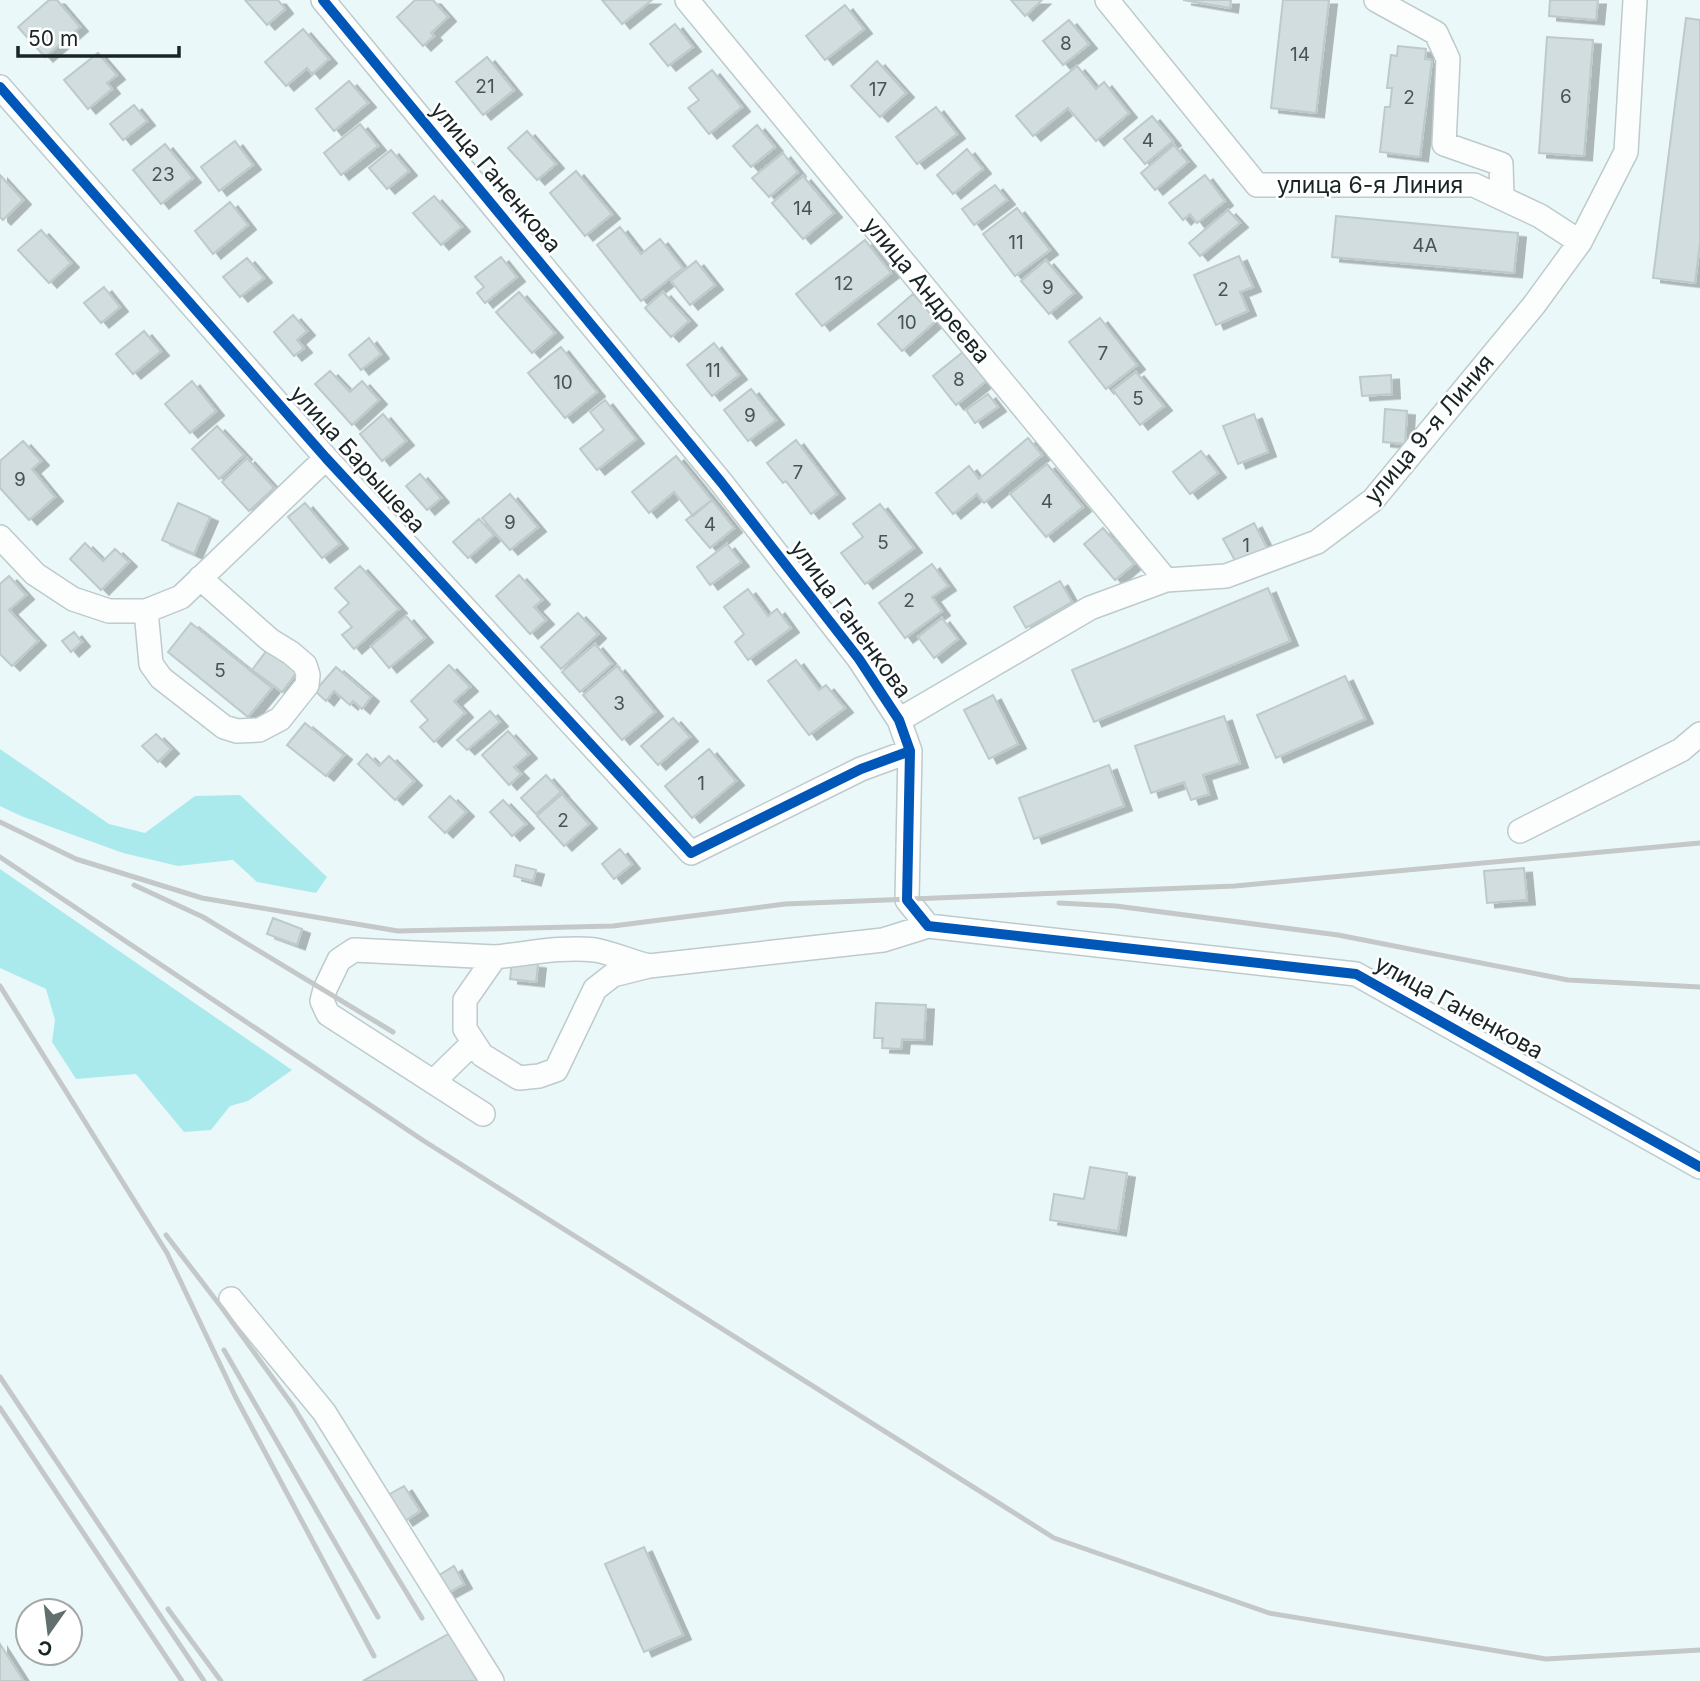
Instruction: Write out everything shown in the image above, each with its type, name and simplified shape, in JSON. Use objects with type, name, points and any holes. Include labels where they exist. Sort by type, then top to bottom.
[{"type":"street","name":"улица Ганенкова","points":[[323,0],[721,482],[859,659],[899,720],[910,751],[907,900],[928,926],[1356,974],[1700,1167]]},
{"type":"street","name":"улица Андреева","points":[[687,0],[1166,580]]},
{"type":"street","name":"улица 6-я Линия","points":[[1107,0],[1257,185],[1474,185],[1540,216],[1580,242]]},
{"type":"street","points":[[1376,0],[1436,33],[1448,59],[1444,144],[1501,164],[1502,197]]},
{"type":"street","name":"улица 9-я Линия","points":[[899,720],[1090,608],[1166,580],[1226,576],[1317,542],[1373,500],[1534,305],[1580,242],[1626,152],[1635,0]]},
{"type":"street","name":"улица Барышева","points":[[0,87],[326,458],[691,853],[861,769],[910,751]]},
{"type":"street","points":[[0,537],[35,574],[73,600],[109,611],[146,611],[181,597],[326,458]]},
{"type":"street","points":[[146,611],[151,664],[161,678],[224,727],[237,731],[259,730],[280,719],[307,685],[309,675],[305,665],[270,640],[200,578]]},
{"type":"street","points":[[1520,831],[1681,750],[1700,734]]},
{"type":"street","points":[[495,957],[465,1000],[465,1029],[482,1055],[519,1078],[539,1076],[556,1070],[595,989],[613,975],[649,966],[883,940],[928,926]]},
{"type":"street","points":[[483,1114],[328,1014],[322,1001],[339,960],[354,950],[495,957],[596,950],[649,966]]},
{"type":"street","points":[[433,1082],[473,1043]]},
{"type":"street","points":[[231,1299],[324,1412],[492,1681]]},
{"type":"shaded area","points":[[0,749],[109,824],[145,833],[195,796],[240,795],[327,877],[316,893],[257,882],[233,860],[178,866],[123,853],[21,816],[0,806]]},
{"type":"shaded area","points":[[0,869],[292,1070],[248,1101],[230,1106],[211,1130],[184,1132],[136,1074],[76,1079],[52,1042],[55,1020],[46,989],[0,968]]},
{"type":"building","points":[[49,0],[57,0],[80,27],[45,57],[18,27]]},
{"type":"building","points":[[245,0],[278,0],[285,9],[267,25]]},
{"type":"building","points":[[415,0],[433,0],[448,17],[431,33],[434,36],[423,46],[397,17]]},
{"type":"building","points":[[602,0],[652,0],[622,24]]},
{"type":"building","points":[[1011,0],[1042,0],[1025,16]]},
{"type":"building","points":[[1183,0],[1231,0],[1230,8]]},
{"type":"building","points":[[1283,0],[1329,0],[1316,113],[1271,108]]},
{"type":"building","points":[[1550,0],[1598,0],[1596,20],[1549,16]]},
{"type":"building","points":[[845,5],[864,29],[825,60],[806,36]]},
{"type":"building","points":[[1686,18],[1700,20],[1700,243],[1695,283],[1653,278]]},
{"type":"building","points":[[1069,20],[1089,44],[1063,65],[1043,41]]},
{"type":"building","points":[[675,24],[693,47],[668,66],[650,44]]},
{"type":"building","points":[[303,29],[329,59],[312,74],[307,68],[286,86],[265,62]]},
{"type":"building","points":[[1547,37],[1593,40],[1584,156],[1539,153]]},
{"type":"building","points":[[1398,46],[1426,49],[1425,59],[1432,60],[1420,157],[1380,152],[1385,107],[1390,107],[1392,88],[1387,88],[1391,55],[1397,56]]},
{"type":"building","points":[[98,53],[117,75],[107,83],[112,89],[88,109],[64,80]]},
{"type":"building","points":[[487,57],[514,90],[483,115],[456,82]]},
{"type":"building","points":[[877,61],[906,93],[880,117],[851,86]]},
{"type":"building","points":[[1077,66],[1096,89],[1104,82],[1129,113],[1096,141],[1068,108],[1033,136],[1016,116]]},
{"type":"building","points":[[712,70],[742,107],[709,134],[688,108],[699,100],[689,88]]},
{"type":"building","points":[[349,81],[368,103],[334,131],[316,109]]},
{"type":"building","points":[[134,105],[147,121],[123,140],[110,124]]},
{"type":"building","points":[[936,107],[957,134],[917,164],[896,137]]},
{"type":"building","points":[[1152,116],[1173,141],[1145,164],[1124,139]]},
{"type":"building","points":[[360,124],[378,146],[341,175],[324,153]]},
{"type":"building","points":[[757,125],[775,147],[751,167],[733,146]]},
{"type":"building","points":[[527,131],[556,164],[537,180],[508,148]]},
{"type":"building","points":[[235,141],[253,165],[219,191],[201,167]]},
{"type":"building","points":[[165,144],[193,178],[161,204],[133,170]]},
{"type":"building","points":[[1174,145],[1188,162],[1155,190],[1141,173]]},
{"type":"building","points":[[967,149],[983,169],[953,194],[937,175]]},
{"type":"building","points":[[391,150],[409,171],[387,189],[369,168]]},
{"type":"building","points":[[783,153],[798,172],[769,197],[752,178]]},
{"type":"building","points":[[576,171],[612,214],[585,236],[550,193]]},
{"type":"building","points":[[0,175],[23,200],[3,220],[0,217]]},
{"type":"building","points":[[1205,175],[1225,201],[1197,223],[1190,214],[1183,220],[1169,203]]},
{"type":"building","points":[[803,176],[834,213],[803,239],[772,203]]},
{"type":"building","points":[[995,185],[1007,200],[974,225],[962,209]]},
{"type":"building","points":[[434,196],[462,227],[441,245],[413,213]]},
{"type":"building","points":[[230,202],[248,225],[213,254],[195,231]]},
{"type":"building","points":[[1017,208],[1050,250],[1015,276],[983,234]]},
{"type":"building","points":[[1228,210],[1240,223],[1200,256],[1189,243]]},
{"type":"building","points":[[1336,216],[1518,233],[1514,273],[1332,257]]},
{"type":"building","points":[[620,227],[641,254],[660,239],[683,268],[641,301],[597,245]]},
{"type":"building","points":[[41,230],[71,263],[49,283],[18,250]]},
{"type":"building","points":[[865,240],[891,273],[822,326],[796,294]]},
{"type":"building","points":[[1239,256],[1253,287],[1240,292],[1248,311],[1216,325],[1194,275]]},
{"type":"building","points":[[501,257],[517,277],[485,303],[477,293],[484,287],[475,277]]},
{"type":"building","points":[[247,258],[264,278],[240,297],[223,277]]},
{"type":"building","points":[[1046,260],[1074,293],[1049,314],[1021,281]]},
{"type":"building","points":[[696,261],[715,285],[690,305],[671,281]]},
{"type":"building","points":[[104,287],[120,307],[101,323],[84,303]]},
{"type":"building","points":[[519,292],[555,333],[532,353],[496,312]]},
{"type":"building","points":[[663,292],[689,321],[671,337],[645,308]]},
{"type":"building","points":[[913,294],[937,320],[902,351],[878,324]]},
{"type":"building","points":[[293,315],[307,331],[297,340],[304,348],[294,356],[274,332]]},
{"type":"building","points":[[1100,318],[1137,365],[1106,389],[1069,342]]},
{"type":"building","points":[[144,331],[161,351],[133,374],[116,354]]},
{"type":"building","points":[[369,338],[381,354],[361,370],[349,355]]},
{"type":"building","points":[[714,343],[739,375],[712,396],[687,365]]},
{"type":"building","points":[[561,347],[597,392],[565,418],[528,373]]},
{"type":"building","points":[[963,352],[986,381],[956,405],[933,376]]},
{"type":"building","points":[[330,371],[350,392],[362,381],[379,400],[352,425],[315,384]]},
{"type":"building","points":[[1136,372],[1164,406],[1140,425],[1113,390]]},
{"type":"building","points":[[1391,375],[1392,394],[1362,396],[1360,377]]},
{"type":"building","points":[[192,381],[216,411],[190,433],[165,404]]},
{"type":"building","points":[[751,389],[776,420],[748,441],[724,410]]},
{"type":"building","points":[[988,394],[998,407],[975,423],[966,410]]},
{"type":"building","points":[[605,400],[636,439],[597,470],[580,449],[604,430],[590,412]]},
{"type":"building","points":[[1385,409],[1407,411],[1405,444],[1383,442]]},
{"type":"building","points":[[383,414],[406,441],[382,461],[360,434]]},
{"type":"building","points":[[1254,414],[1268,452],[1238,464],[1223,426]]},
{"type":"building","points":[[217,426],[244,455],[219,479],[192,449]]},
{"type":"building","points":[[1028,438],[1042,455],[984,503],[977,494],[953,514],[936,493],[969,466],[979,479]]},
{"type":"building","points":[[796,440],[837,494],[811,514],[786,481],[783,483],[767,463]]},
{"type":"building","points":[[23,441],[41,461],[32,469],[55,497],[29,520],[0,488],[0,461]]},
{"type":"building","points":[[1201,451],[1218,473],[1190,494],[1173,472]]},
{"type":"building","points":[[676,456],[712,500],[693,516],[674,492],[649,513],[632,492]]},
{"type":"building","points":[[247,458],[274,488],[249,511],[222,482]]},
{"type":"building","points":[[1047,464],[1083,507],[1046,537],[1010,494]]},
{"type":"building","points":[[420,474],[441,498],[427,510],[406,486]]},
{"type":"building","points":[[510,494],[538,527],[510,550],[482,518]]},
{"type":"building","points":[[712,500],[734,528],[710,548],[686,520]]},
{"type":"building","points":[[178,503],[210,517],[194,554],[162,540]]},
{"type":"building","points":[[305,503],[340,544],[322,558],[288,517]]},
{"type":"building","points":[[880,504],[914,548],[865,584],[841,553],[863,537],[853,524]]},
{"type":"building","points":[[479,519],[494,535],[468,558],[453,542]]},
{"type":"building","points":[[1254,523],[1268,550],[1238,566],[1223,539]]},
{"type":"building","points":[[1103,528],[1134,564],[1115,580],[1084,544]]},
{"type":"building","points":[[85,543],[103,561],[115,549],[129,562],[101,590],[70,559]]},
{"type":"building","points":[[727,544],[741,562],[710,585],[697,567]]},
{"type":"building","points":[[932,564],[948,586],[932,597],[942,611],[905,638],[879,603]]},
{"type":"building","points":[[360,566],[399,609],[354,649],[342,635],[352,627],[339,612],[349,603],[335,588]]},
{"type":"building","points":[[519,575],[542,600],[534,607],[546,620],[530,634],[496,596]]},
{"type":"building","points":[[9,576],[26,595],[9,610],[38,641],[12,666],[0,654],[0,584]]},
{"type":"building","points":[[1060,581],[1072,602],[1026,628],[1014,607]]},
{"type":"building","points":[[1268,588],[1290,641],[1094,722],[1072,670]]},
{"type":"building","points":[[748,589],[768,616],[777,609],[791,628],[748,660],[735,642],[744,634],[724,607]]},
{"type":"building","points":[[578,613],[598,634],[561,669],[541,647]]},
{"type":"building","points":[[406,616],[425,638],[389,668],[371,646]]},
{"type":"building","points":[[942,618],[958,639],[934,658],[918,637]]},
{"type":"building","points":[[191,623],[272,688],[248,717],[168,652]]},
{"type":"building","points":[[74,632],[82,642],[71,652],[62,641]]},
{"type":"building","points":[[595,644],[612,664],[580,692],[562,672]]},
{"type":"building","points":[[270,646],[300,668],[282,692],[252,670]]},
{"type":"building","points":[[796,660],[819,690],[826,685],[845,708],[809,735],[768,681]]},
{"type":"building","points":[[449,665],[470,687],[454,701],[465,713],[434,742],[420,727],[428,720],[411,701]]},
{"type":"building","points":[[617,666],[655,712],[622,740],[583,695]]},
{"type":"building","points":[[336,667],[371,697],[362,709],[353,701],[350,705],[334,691],[326,701],[315,691]]},
{"type":"building","points":[[1345,676],[1365,719],[1276,758],[1257,715]]},
{"type":"building","points":[[993,695],[1018,744],[989,759],[964,710]]},
{"type":"building","points":[[490,711],[500,722],[467,750],[457,740]]},
{"type":"building","points":[[1224,716],[1240,763],[1203,775],[1209,794],[1191,800],[1184,782],[1151,793],[1135,746]]},
{"type":"building","points":[[673,718],[690,737],[658,765],[641,746]]},
{"type":"building","points":[[305,723],[344,755],[326,776],[287,745]]},
{"type":"building","points":[[508,731],[529,754],[514,767],[521,774],[509,785],[482,755]]},
{"type":"building","points":[[156,734],[171,749],[158,762],[142,746]]},
{"type":"building","points":[[709,749],[736,781],[692,818],[665,786]]},
{"type":"building","points":[[367,754],[379,766],[389,756],[414,781],[395,800],[358,764]]},
{"type":"building","points":[[1109,765],[1124,806],[1034,839],[1019,798]]},
{"type":"building","points":[[546,775],[561,792],[536,814],[521,798]]},
{"type":"building","points":[[562,794],[589,824],[564,846],[537,816]]},
{"type":"building","points":[[450,796],[466,812],[445,833],[429,817]]},
{"type":"building","points":[[503,800],[526,824],[512,836],[490,812]]},
{"type":"building","points":[[620,849],[632,864],[614,879],[602,864]]},
{"type":"building","points":[[516,865],[536,870],[533,881],[514,876]]},
{"type":"building","points":[[1524,868],[1527,900],[1487,903],[1484,871]]},
{"type":"building","points":[[273,918],[302,929],[297,945],[267,934]]},
{"type":"building","points":[[512,961],[538,964],[536,982],[510,979]]},
{"type":"building","points":[[876,1003],[926,1005],[924,1040],[902,1039],[901,1049],[882,1048],[883,1038],[874,1038]]},
{"type":"building","points":[[1090,1167],[1127,1173],[1118,1231],[1050,1220],[1054,1194],[1084,1199]]},
{"type":"building","points":[[404,1486],[420,1511],[405,1521],[388,1495]]},
{"type":"building","points":[[644,1547],[683,1635],[644,1652],[605,1564]]},
{"type":"building","points":[[454,1566],[464,1584],[446,1594],[436,1577]]},
{"type":"building","points":[[450,1633],[477,1681],[363,1681]]},
{"type":"building","points":[[0,1644],[23,1680],[0,1681]]},
{"type":"railway","points":[[0,822],[76,859],[202,898],[398,931],[613,926],[785,904],[1235,886],[1700,843]]},
{"type":"railway","points":[[0,857],[424,1141],[1054,1538],[1269,1613],[1546,1659],[1700,1650]]},
{"type":"railway","points":[[134,885],[203,917],[393,1032]]},
{"type":"railway","points":[[1059,903],[1116,906],[1338,935],[1568,980],[1700,987]]},
{"type":"railway","points":[[0,986],[167,1253],[236,1398],[374,1656]]},
{"type":"railway","points":[[166,1235],[293,1406],[422,1618]]},
{"type":"railway","points":[[224,1350],[378,1617]]},
{"type":"railway","points":[[0,1377],[204,1681]]},
{"type":"railway","points":[[0,1408],[182,1681]]},
{"type":"railway","points":[[168,1609],[221,1681]]},
{"type":"cycle path","points":[[323,0],[721,482],[859,659],[899,720],[910,751],[907,900],[928,926],[1356,974],[1700,1167]]},
{"type":"cycle path","points":[[0,87],[326,458],[691,853],[861,769],[910,751]]}]
